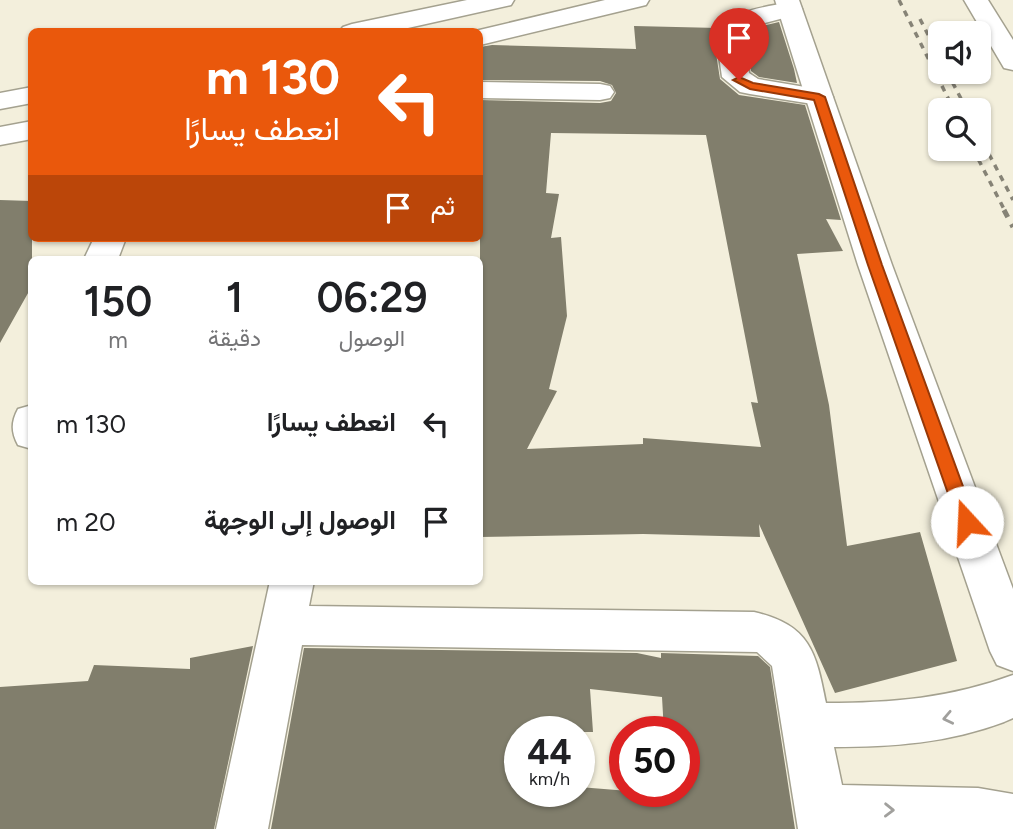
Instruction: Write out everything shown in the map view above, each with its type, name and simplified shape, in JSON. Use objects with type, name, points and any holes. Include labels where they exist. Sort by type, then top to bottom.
[{"type":"main road","points":[[371,28],[502,0]]},
{"type":"main road","points":[[483,36],[637,0]]},
{"type":"main road","points":[[976,0],[1013,62]]},
{"type":"main road","points":[[1002,0],[1013,16]]},
{"type":"main road","points":[[819,97],[750,86],[736,76],[729,34],[731,30],[743,22],[788,4],[819,97],[875,265],[1013,651]]},
{"type":"main road","points":[[483,90],[600,92]]},
{"type":"main road","points":[[0,101],[28,96]]},
{"type":"main road","points":[[0,136],[28,131]]},
{"type":"main road","points":[[0,159],[28,154]]},
{"type":"main road","points":[[242,829],[288,603],[754,632],[779,641],[789,651],[795,665],[822,819],[978,813],[1013,819]]},
{"type":"main road","points":[[806,725],[909,725],[952,718],[992,706],[1013,696]]},
{"type":"building","points":[[779,22],[797,83],[759,77],[751,71],[745,36],[758,27]]},
{"type":"building","points":[[634,26],[718,28],[713,34],[720,79],[739,95],[805,105],[841,220],[826,219],[843,251],[797,254],[829,405],[847,546],[920,532],[957,661],[835,693],[759,524],[760,537],[643,534],[483,537],[483,256],[480,256],[480,242],[483,242],[483,100],[600,103],[611,101],[616,93],[612,85],[600,81],[483,80],[483,46],[636,49]],"holes":[[[551,133],[706,135],[758,403],[751,402],[761,447],[643,438],[643,444],[527,449],[557,391],[549,389],[567,316],[561,237],[551,238],[559,194],[546,193]]]},
{"type":"building","points":[[0,200],[28,201],[28,242],[32,242],[32,256],[28,256],[28,293],[0,343]]},
{"type":"building","points":[[253,646],[214,829],[0,829],[0,687],[88,681],[94,665],[190,669],[190,658]]},
{"type":"building","points":[[304,648],[637,653],[661,658],[661,653],[758,656],[770,667],[795,829],[271,829]],"holes":[[[590,689],[662,697],[663,716],[700,716],[700,807],[609,807],[609,789],[595,788],[595,807],[504,807],[504,716],[592,716]]]},
{"type":"railway","points":[[899,0],[948,98]]},
{"type":"railway","points":[[920,19],[928,35]]},
{"type":"railway","points":[[953,84],[961,98]]},
{"type":"railway","points":[[991,158],[1013,200]]},
{"type":"railway","points":[[979,161],[1005,211]]},
{"type":"railway","points":[[1004,210],[1013,227]]},
{"type":"route","points":[[739,80],[750,86],[819,97],[875,265],[967,522]]}]
